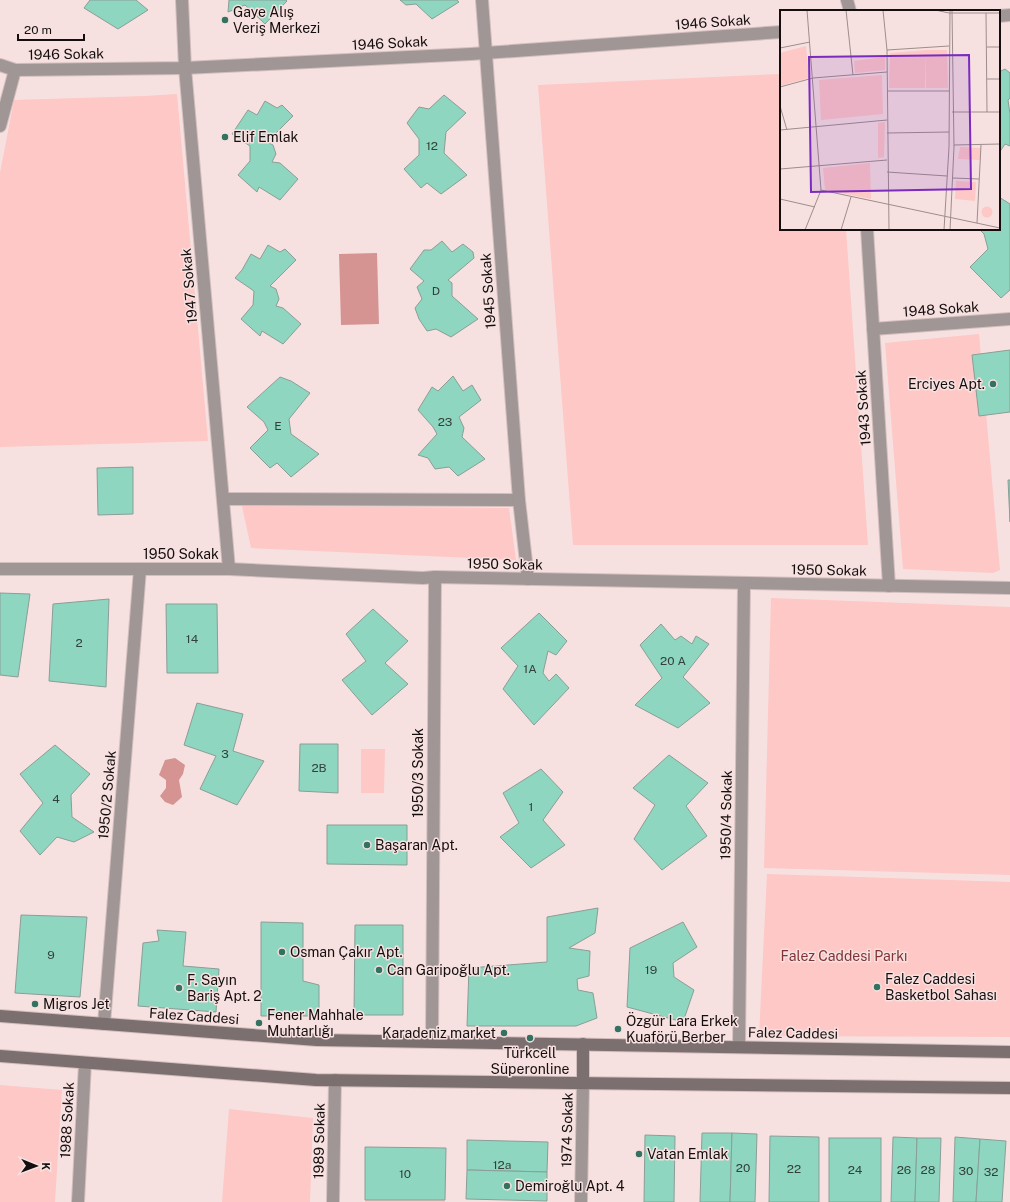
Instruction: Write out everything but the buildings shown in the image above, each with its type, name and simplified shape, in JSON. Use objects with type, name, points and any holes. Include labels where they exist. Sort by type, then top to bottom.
[{"type":"street","name":"1947 Sokak","points":[[182,0],[185,68],[229,569]]},
{"type":"street","name":"1945 Sokak","points":[[482,0],[519,500],[528,579]]},
{"type":"street","points":[[848,0],[850,10]]},
{"type":"street","points":[[1000,16],[1010,15]]},
{"type":"street","name":"1946 Sokak","points":[[0,65],[15,70],[185,68],[485,53],[780,32]]},
{"type":"street","points":[[0,126],[15,70]]},
{"type":"street","name":"1943 Sokak","points":[[867,230],[889,586]]},
{"type":"street","name":"1948 Sokak","points":[[873,329],[1010,319]]},
{"type":"street","points":[[223,499],[519,500]]},
{"type":"street","name":"1950 Sokak","points":[[0,569],[229,569],[423,578],[435,577],[1010,588]]},
{"type":"street","name":"1950/2 Sokak","points":[[104,1024],[140,569]]},
{"type":"street","name":"1950/3 Sokak","points":[[432,1042],[435,577]]},
{"type":"street","name":"1950/4 Sokak","points":[[739,1047],[744,583]]},
{"type":"street","name":"Falez Caddesi","points":[[0,1016],[317,1040],[1010,1052]]},
{"type":"street","points":[[583,1044],[583,1083]]},
{"type":"street","points":[[0,1056],[335,1080],[1010,1088]]},
{"type":"street","name":"1988 Sokak","points":[[78,1202],[85,1063]]},
{"type":"street","name":"1989 Sokak","points":[[333,1202],[335,1080]]},
{"type":"street","name":"1974 Sokak","points":[[581,1202],[583,1083]]},
{"type":"green space","points":[[780,74],[780,230],[846,230],[868,545],[573,545],[538,85]]},
{"type":"green space","points":[[177,94],[208,441],[0,447],[0,173],[14,100]]},
{"type":"green space","points":[[979,334],[1000,570],[993,573],[903,569],[885,343]]},
{"type":"green space","points":[[242,506],[509,508],[516,560],[251,548]]},
{"type":"green space","points":[[771,598],[1010,607],[1010,875],[764,868]]},
{"type":"green space","points":[[361,749],[385,749],[384,793],[361,793]]},
{"type":"green space","name":"Falez Caddesi Parkı","points":[[767,874],[1010,882],[1010,1037],[759,1036]]},
{"type":"green space","points":[[0,1085],[62,1090],[55,1202],[0,1202]]},
{"type":"green space","points":[[229,1109],[313,1118],[310,1202],[222,1202]]},
{"type":"green space","points":[[365,1200],[445,1200],[445,1202],[365,1202]]},
{"type":"shaded area","points":[[377,253],[379,324],[341,325],[339,254]]},
{"type":"shaded area","points":[[175,758],[185,765],[183,774],[179,780],[182,797],[173,805],[165,802],[160,796],[166,788],[166,780],[159,775],[165,760]]},
{"type":"place","name":"Gaye Alış Veriş Merkezi","points":[[225,20]]},
{"type":"place","name":"Elif Emlak","points":[[225,137]]},
{"type":"place","name":"Erciyes Apt.","points":[[993,384]]},
{"type":"place","name":"Başaran Apt.","points":[[367,845]]},
{"type":"place","name":"Osman Çakır Apt.","points":[[282,952]]},
{"type":"place","name":"Can Garipoğlu Apt.","points":[[379,970]]},
{"type":"place","name":"Falez Caddesi Basketbol Sahası","points":[[877,987]]},
{"type":"place","name":"F. Sayın Bariş Apt. 2","points":[[179,988]]},
{"type":"place","name":"Migros Jet","points":[[35,1004]]},
{"type":"place","name":"Fener Mahhale Muhtarlığı","points":[[259,1023]]},
{"type":"place","name":"Özgür Lara Erkek Kuaförü Berber","points":[[618,1029]]},
{"type":"place","name":"Karadeniz market","points":[[504,1033]]},
{"type":"place","name":"Türkcell Süperonline","points":[[530,1038]]},
{"type":"place","name":"Vatan Emlak","points":[[639,1154]]},
{"type":"place","name":"Demiroğlu Apt. 4","points":[[507,1186]]}]
